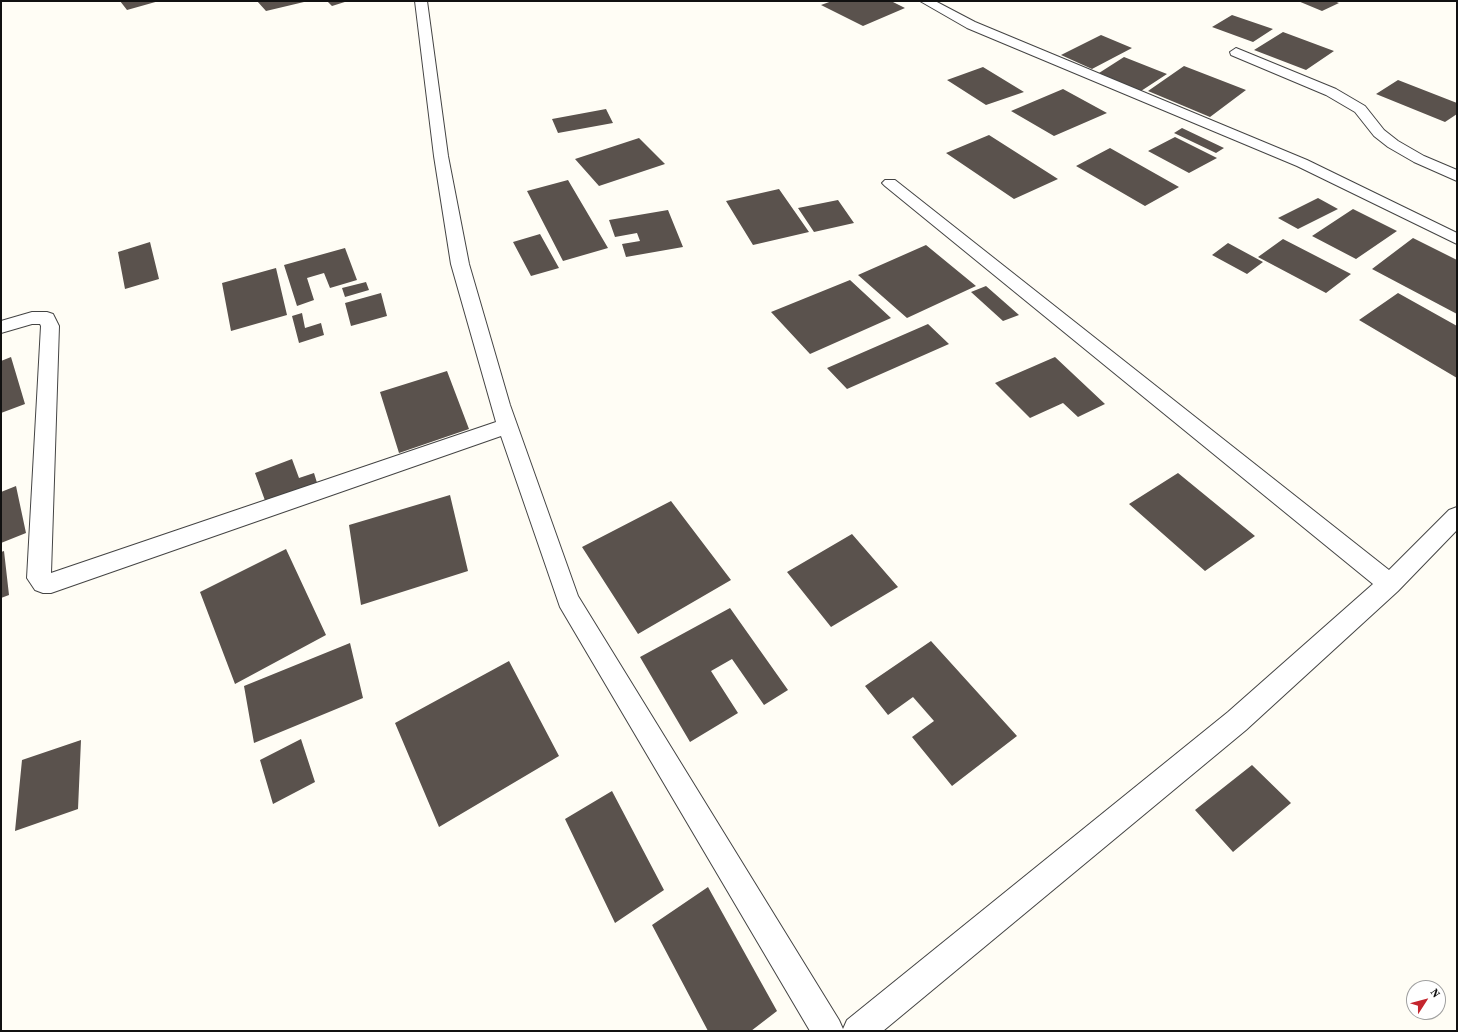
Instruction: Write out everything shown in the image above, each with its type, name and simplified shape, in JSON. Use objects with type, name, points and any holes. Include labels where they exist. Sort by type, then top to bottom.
[{"type":"street","points":[[421,1],[441,156],[460,264],[507,426],[568,600],[828,1031]]},
{"type":"street","points":[[926,1],[971,25],[1302,163],[1457,239]]},
{"type":"street","points":[[1236,52],[1332,92],[1360,109],[1380,133],[1393,144],[1419,159],[1457,176]]},
{"type":"street","points":[[890,183],[1390,584]]},
{"type":"street","points":[[1,327],[32,318],[47,318],[50,326],[39,578],[43,583],[59,580],[507,426]]},
{"type":"street","points":[[858,1031],[1237,721],[1390,584],[1457,516]]},
{"type":"building","points":[[120,1],[159,1],[127,10]]},
{"type":"building","points":[[257,1],[304,1],[304,2],[266,11]]},
{"type":"building","points":[[327,1],[348,1],[332,6]]},
{"type":"building","points":[[832,1],[891,1],[905,8],[863,26],[821,5]]},
{"type":"building","points":[[1298,1],[1334,1],[1339,3],[1322,11]]},
{"type":"building","points":[[1232,15],[1273,29],[1253,42],[1212,27]]},
{"type":"building","points":[[1283,32],[1334,51],[1306,70],[1254,50]]},
{"type":"building","points":[[1101,35],[1132,48],[1092,69],[1061,55]]},
{"type":"building","points":[[1124,57],[1167,74],[1141,91],[1099,73]]},
{"type":"building","points":[[1184,66],[1246,90],[1210,117],[1148,91]]},
{"type":"building","points":[[983,67],[1024,92],[986,105],[947,80]]},
{"type":"building","points":[[1398,80],[1457,103],[1457,114],[1445,122],[1376,94]]},
{"type":"building","points":[[1063,89],[1107,113],[1054,136],[1011,111]]},
{"type":"building","points":[[606,109],[613,123],[558,133],[552,119]]},
{"type":"building","points":[[1182,128],[1224,148],[1216,153],[1174,133]]},
{"type":"building","points":[[989,135],[1058,179],[1014,199],[946,153]]},
{"type":"building","points":[[1175,137],[1217,158],[1189,173],[1148,151]]},
{"type":"building","points":[[639,138],[665,164],[599,186],[575,159]]},
{"type":"building","points":[[1110,148],[1179,187],[1145,206],[1076,166]]},
{"type":"building","points":[[568,180],[608,248],[563,261],[527,191]]},
{"type":"building","points":[[779,189],[809,232],[753,245],[726,201]]},
{"type":"building","points":[[1318,198],[1338,209],[1298,229],[1278,218]]},
{"type":"building","points":[[838,200],[854,223],[814,232],[798,208]]},
{"type":"building","points":[[1353,209],[1397,231],[1356,259],[1312,236]]},
{"type":"building","points":[[668,210],[683,247],[626,257],[622,244],[640,241],[637,233],[615,237],[609,220]]},
{"type":"building","points":[[540,234],[559,268],[531,276],[513,242]]},
{"type":"building","points":[[1413,238],[1457,260],[1457,314],[1372,269]]},
{"type":"building","points":[[1283,239],[1351,274],[1326,293],[1258,257]]},
{"type":"building","points":[[150,242],[159,279],[125,289],[118,252]]},
{"type":"building","points":[[1228,243],[1263,262],[1247,274],[1212,255]]},
{"type":"building","points":[[926,245],[976,286],[907,318],[858,275]]},
{"type":"building","points":[[345,248],[357,280],[330,288],[324,273],[307,278],[314,300],[297,306],[284,265]]},
{"type":"building","points":[[276,268],[287,315],[231,331],[222,283]]},
{"type":"building","points":[[850,280],[891,318],[810,354],[771,312]]},
{"type":"building","points":[[366,282],[369,290],[345,297],[342,288]]},
{"type":"building","points":[[986,286],[1019,315],[1003,321],[971,292]]},
{"type":"building","points":[[381,293],[387,316],[351,326],[345,303]]},
{"type":"building","points":[[1398,293],[1457,326],[1457,378],[1359,320]]},
{"type":"building","points":[[302,313],[305,328],[321,323],[324,335],[299,343],[292,316]]},
{"type":"building","points":[[928,324],[949,344],[847,389],[827,368]]},
{"type":"building","points":[[11,357],[25,404],[1,413],[1,361]]},
{"type":"building","points":[[1055,357],[1105,404],[1078,417],[1063,403],[1030,418],[995,383]]},
{"type":"building","points":[[447,371],[469,429],[399,453],[380,392]]},
{"type":"building","points":[[292,459],[299,478],[314,473],[318,486],[267,506],[255,473]]},
{"type":"building","points":[[1178,473],[1255,536],[1205,571],[1129,504]]},
{"type":"building","points":[[16,486],[26,533],[1,543],[1,492]]},
{"type":"building","points":[[450,495],[468,571],[361,605],[349,525]]},
{"type":"building","points":[[671,501],[731,580],[638,634],[582,547]]},
{"type":"building","points":[[852,534],[898,587],[831,627],[787,572]]},
{"type":"building","points":[[286,549],[326,635],[235,684],[200,592]]},
{"type":"building","points":[[4,551],[9,595],[1,598],[1,552]]},
{"type":"building","points":[[730,608],[788,690],[764,705],[732,659],[711,671],[738,713],[690,742],[640,657]]},
{"type":"building","points":[[931,641],[1017,736],[952,786],[912,737],[934,721],[913,697],[888,715],[865,686]]},
{"type":"building","points":[[350,643],[363,698],[254,743],[244,686]]},
{"type":"building","points":[[509,661],[559,756],[439,827],[395,723]]},
{"type":"building","points":[[301,739],[315,782],[273,804],[260,760]]},
{"type":"building","points":[[81,740],[78,809],[15,831],[22,760]]},
{"type":"building","points":[[1252,765],[1291,803],[1233,852],[1195,810]]},
{"type":"building","points":[[612,791],[664,890],[615,923],[565,819]]},
{"type":"building","points":[[708,887],[777,1011],[751,1031],[708,1031],[652,925]]}]
